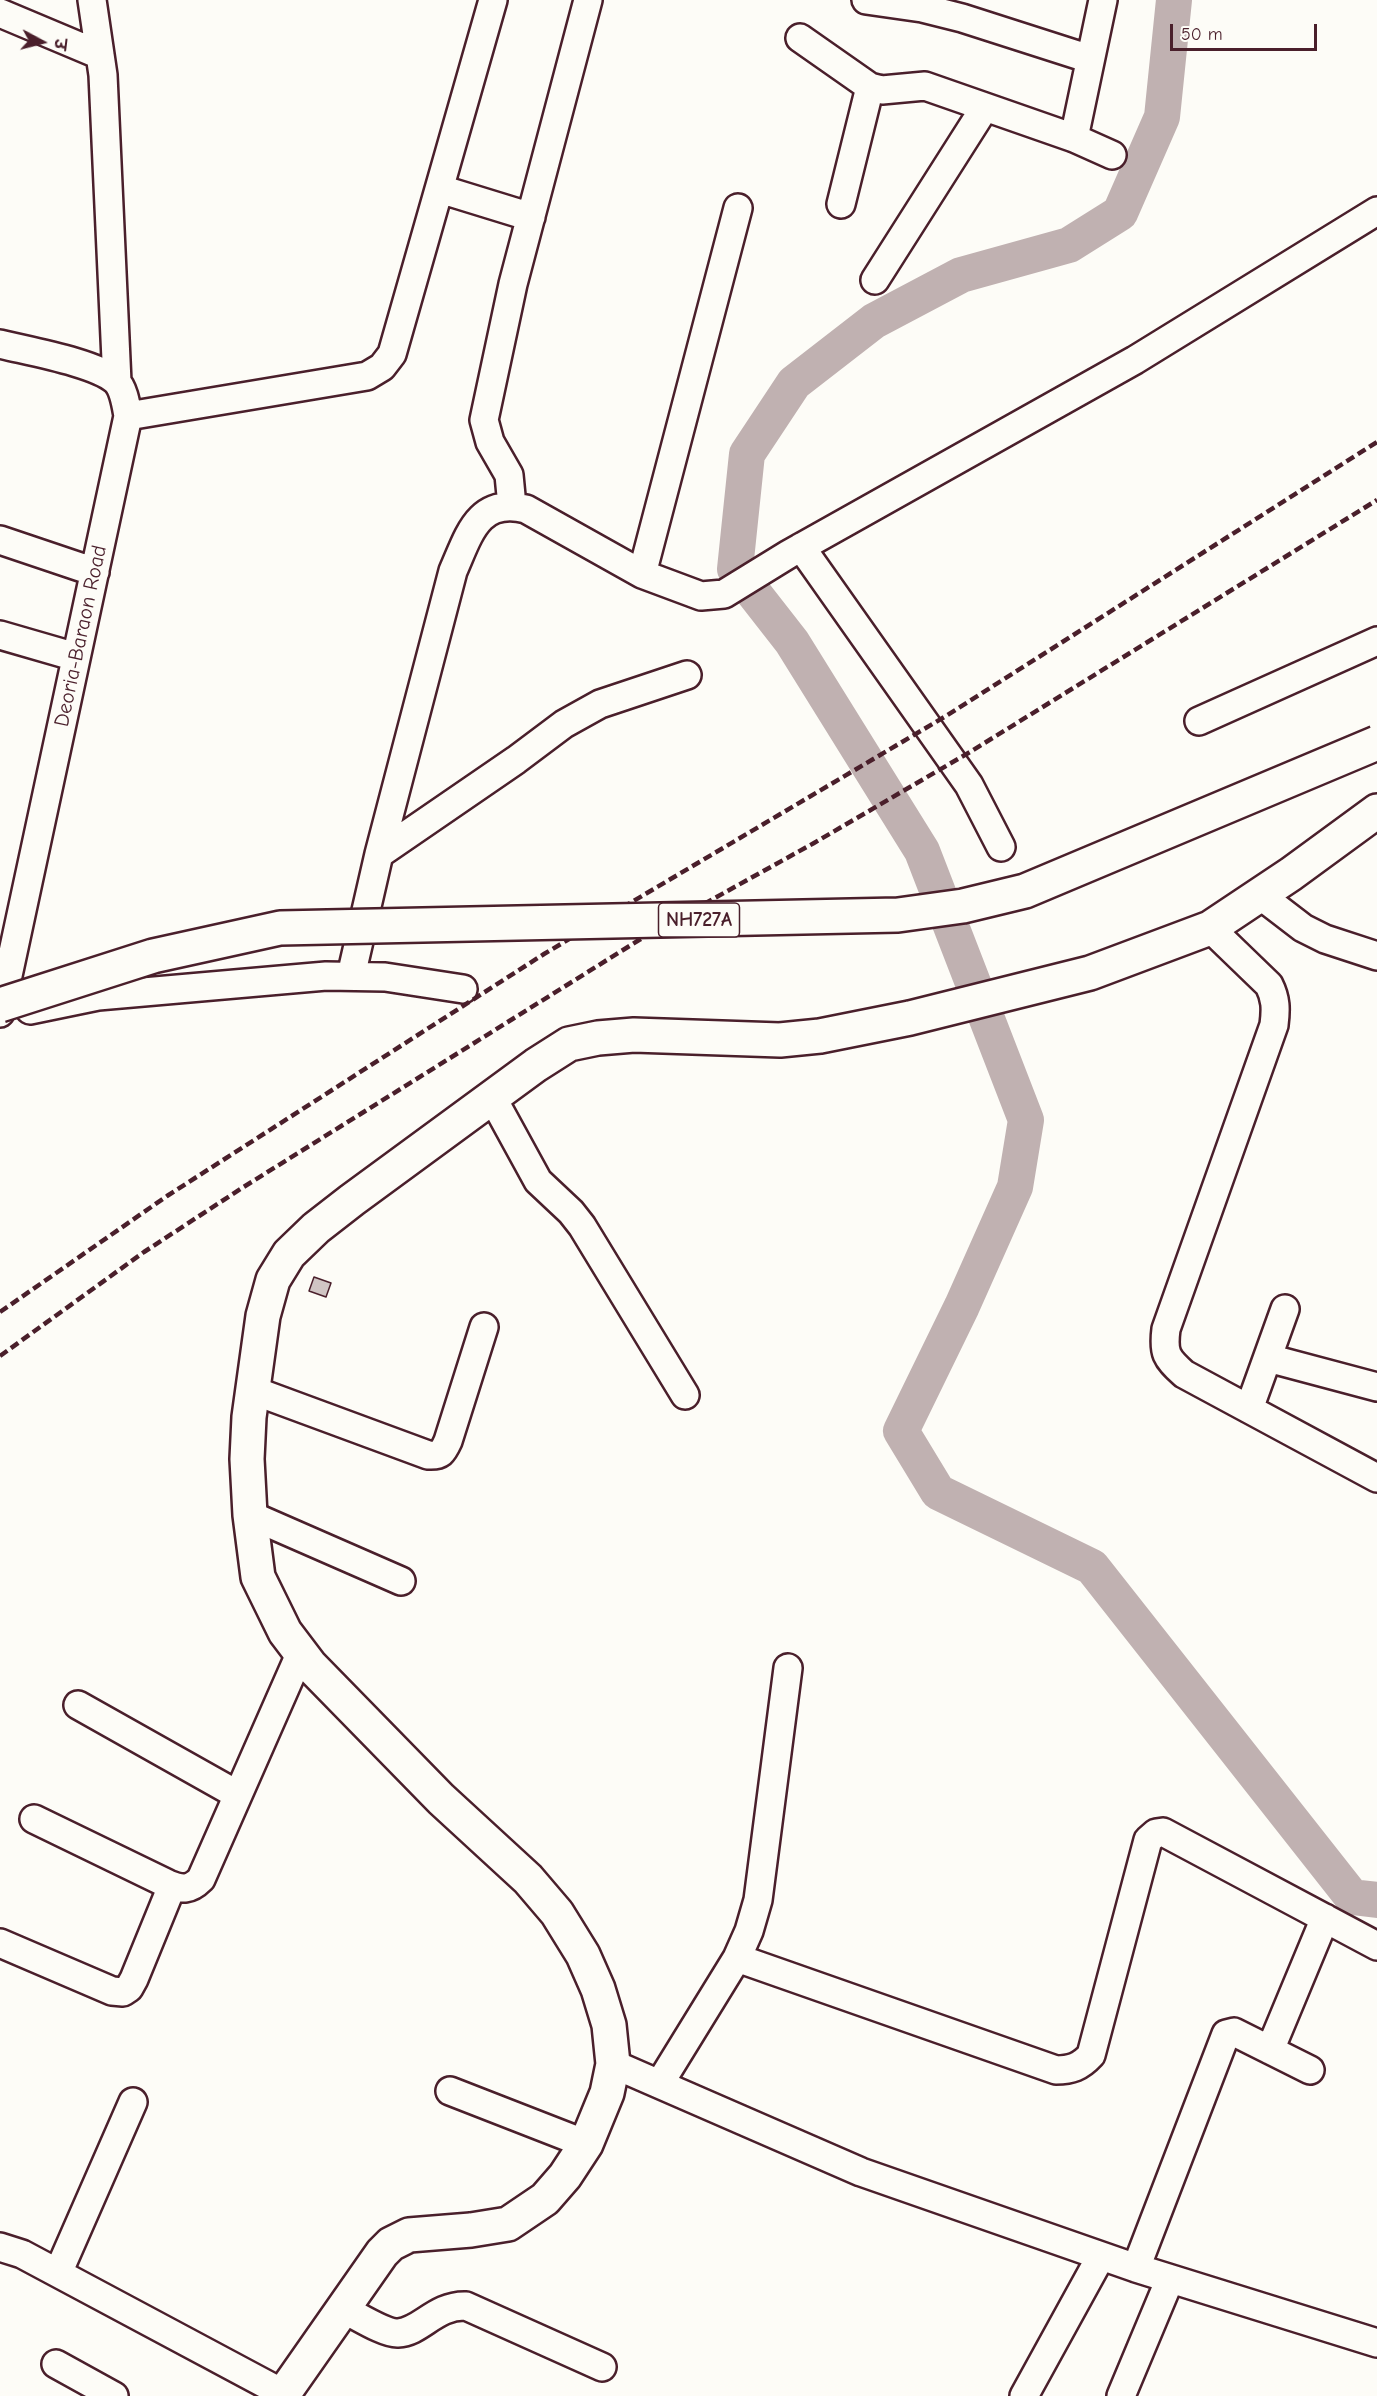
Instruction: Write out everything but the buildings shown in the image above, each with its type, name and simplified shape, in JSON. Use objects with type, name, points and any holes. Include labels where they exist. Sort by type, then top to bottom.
[{"type":"main road","name":"NH727A","points":[[2,988],[280,928],[898,915],[963,906],[1025,891],[1377,743]]},
{"type":"main road","points":[[283,2395],[382,2253],[391,2244],[409,2235],[471,2230],[508,2224],[544,2199],[565,2176],[586,2144],[607,2093],[613,2064],[609,2025],[598,1989],[583,1955],[557,1912],[528,1879],[441,1799],[310,1665],[285,1632],[258,1577],[250,1515],[247,1459],[252,1390],[261,1326],[273,1280],[289,1254],[316,1228],[536,1065],[569,1044],[598,1038],[634,1035],[780,1040],[820,1036],[910,1018],[1090,973],[1210,928],[1260,895],[1377,810]]},
{"type":"street","name":"Deoria-Baraon Road","points":[[0,1013],[2,988],[128,416],[125,399],[117,382],[104,75],[92,0]]},
{"type":"street","points":[[128,416],[367,376],[382,367],[392,354],[493,0]]},
{"type":"street","points":[[512,506],[509,475],[490,442],[484,420],[513,284],[588,0]]},
{"type":"street","points":[[866,0],[922,8],[962,18],[1090,59]]},
{"type":"street","points":[[1074,138],[1103,0]]},
{"type":"street","points":[[0,12],[100,55]]},
{"type":"street","points":[[800,38],[870,87],[882,90],[925,86],[1074,138],[1112,155]]},
{"type":"street","points":[[841,204],[870,87]]},
{"type":"street","points":[[875,280],[985,107]]},
{"type":"street","points":[[440,189],[531,217]]},
{"type":"street","points":[[642,574],[738,208]]},
{"type":"street","points":[[351,976],[368,910],[376,867],[453,571],[469,534],[481,518],[492,509],[512,506],[526,509],[642,574],[701,596],[724,594],[795,551],[1135,360],[1377,211]]},
{"type":"street","points":[[0,344],[99,370],[117,382]]},
{"type":"street","points":[[0,540],[95,572]]},
{"type":"street","points":[[795,551],[969,785],[1001,847]]},
{"type":"street","points":[[0,635],[76,657]]},
{"type":"street","points":[[1199,720],[1377,641]]},
{"type":"street","points":[[376,867],[564,724],[600,704],[687,675]]},
{"type":"street","points":[[1260,895],[1303,928],[1325,939],[1377,956]]},
{"type":"street","points":[[1210,928],[1269,985],[1274,996],[1276,1010],[1270,1036],[1166,1329],[1164,1349],[1170,1362],[1184,1374],[1377,1478]]},
{"type":"street","points":[[0,1018],[40,1007],[99,996],[327,976],[411,980],[463,989]]},
{"type":"street","points":[[492,1097],[538,1181],[571,1212],[582,1226],[686,1395]]},
{"type":"street","points":[[1249,1409],[1285,1309]]},
{"type":"street","points":[[252,1390],[428,1455],[437,1456],[443,1452],[448,1441],[484,1327]]},
{"type":"street","points":[[1268,1358],[1377,1387]]},
{"type":"street","points":[[250,1515],[401,1581]]},
{"type":"street","points":[[34,1819],[172,1886],[181,1889],[193,1887],[201,1879],[301,1652]]},
{"type":"street","points":[[660,2084],[737,1958],[750,1931],[758,1900],[788,1668]]},
{"type":"street","points":[[78,1705],[238,1795]]},
{"type":"street","points":[[737,1958],[1056,2070],[1069,2070],[1082,2064],[1091,2055],[1148,1840],[1155,1833],[1163,1832],[1175,1837],[1377,1946]]},
{"type":"street","points":[[0,1943],[112,1991],[123,1992],[129,1988],[134,1979],[172,1886]]},
{"type":"street","points":[[1270,2050],[1325,1918]]},
{"type":"street","points":[[1136,2268],[1227,2034],[1234,2031],[1310,2070]]},
{"type":"street","points":[[613,2064],[861,2172],[1136,2268],[1376,2340]]},
{"type":"street","points":[[450,2091],[586,2144]]},
{"type":"street","points":[[58,2273],[133,2102]]},
{"type":"street","points":[[0,2247],[22,2254],[283,2395]]},
{"type":"street","points":[[1024,2396],[1101,2256]]},
{"type":"street","points":[[1121,2396],[1170,2279]]},
{"type":"street","points":[[343,2309],[388,2332],[398,2334],[448,2307],[466,2306],[602,2367]]},
{"type":"street","points":[[56,2364],[114,2396]]},
{"type":"waterway","points":[[1174,0],[1162,117],[1120,213],[1069,245],[961,275],[874,321],[794,383],[747,454],[735,569],[792,642],[922,851],[1026,1120],[1015,1187],[962,1306],[901,1431],[938,1492],[1092,1567],[1352,1897],[1377,1900]]},
{"type":"railway","points":[[0,1312],[167,1196],[544,954],[946,716],[1377,442]]},
{"type":"railway","points":[[0,1356],[144,1252],[242,1188],[639,940],[814,843],[970,752],[1377,500]]}]
